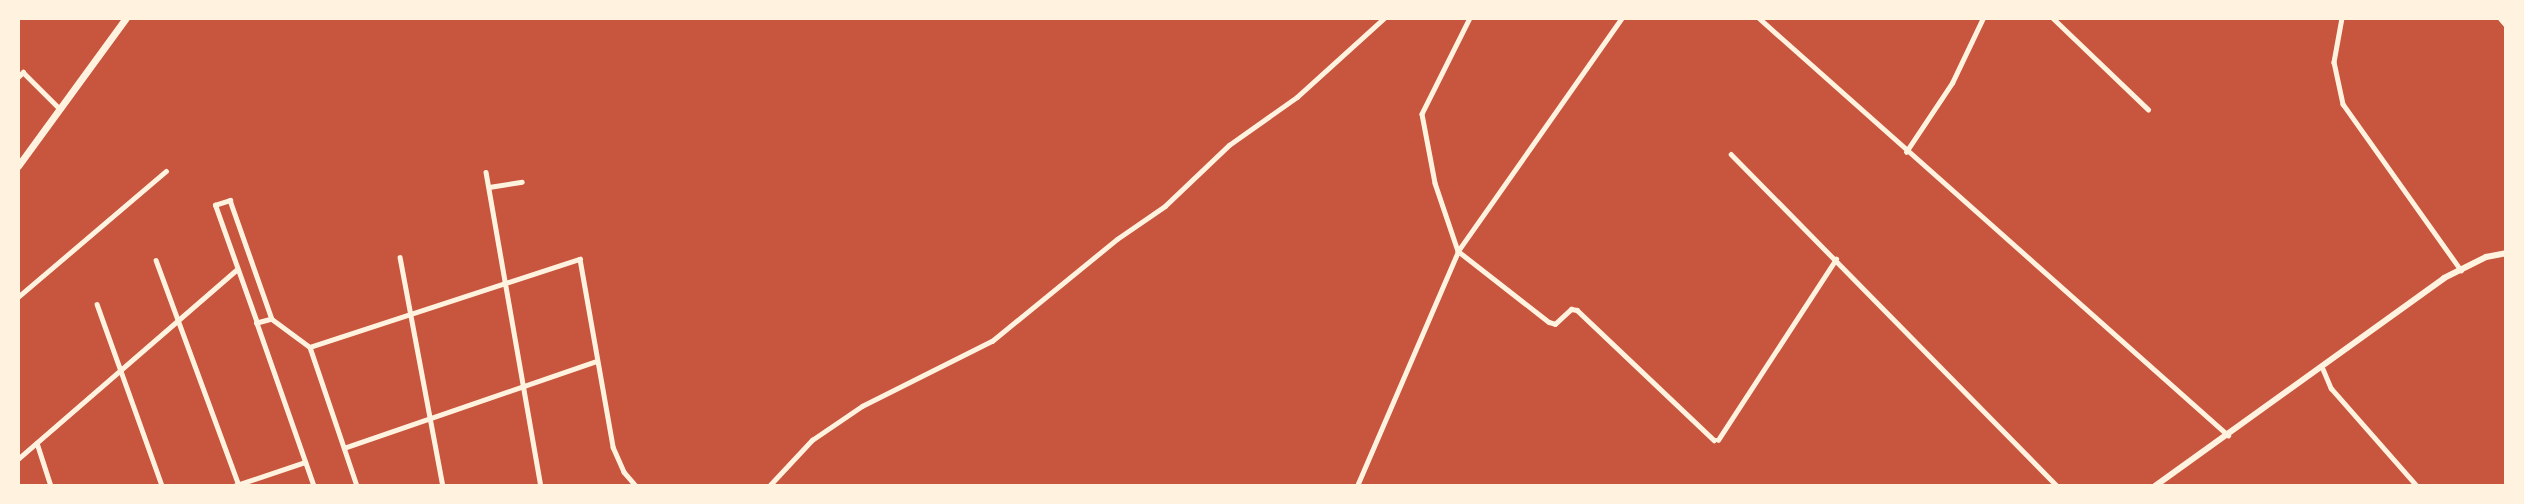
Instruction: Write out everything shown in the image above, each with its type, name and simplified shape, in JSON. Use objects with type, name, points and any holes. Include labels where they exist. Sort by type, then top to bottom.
[{"type":"main road","points":[[18,166],[126,18]]},
{"type":"street","points":[[769,486],[812,440],[862,406],[992,341],[1117,239],[1165,206],[1206,171],[1229,145],[1297,97],[1384,18]]},
{"type":"street","points":[[1470,18],[1422,114],[1435,183],[1458,251],[1549,322],[1555,324],[1571,309],[1577,310],[1718,441],[1836,259]]},
{"type":"street","points":[[1357,486],[1458,251],[1622,18]]},
{"type":"street","points":[[1759,18],[1906,152],[2229,435]]},
{"type":"street","points":[[1906,152],[1952,84],[1983,18]]},
{"type":"street","points":[[2053,18],[2148,109]]},
{"type":"street","points":[[2342,18],[2334,62],[2343,105],[2461,270]]},
{"type":"street","points":[[2501,18],[2506,20]]},
{"type":"street","points":[[2501,18],[2506,25]]},
{"type":"street","points":[[18,77],[23,72],[60,110]]},
{"type":"street","points":[[1731,154],[2057,486]]},
{"type":"street","points":[[18,297],[166,171]]},
{"type":"street","points":[[486,172],[541,486]]},
{"type":"street","points":[[489,187],[522,182]]},
{"type":"street","points":[[314,486],[215,205],[230,200],[272,319],[310,347],[357,486]]},
{"type":"street","points":[[2155,486],[2323,369],[2437,283],[2487,257],[2506,253]]},
{"type":"street","points":[[400,257],[443,486]]},
{"type":"street","points":[[310,347],[507,285],[580,259],[596,361],[616,459],[636,486]]},
{"type":"street","points":[[156,260],[237,486],[305,462]]},
{"type":"street","points":[[18,459],[121,371],[177,318],[237,269]]},
{"type":"street","points":[[97,304],[162,486]]},
{"type":"street","points":[[256,323],[272,319]]},
{"type":"street","points":[[344,448],[596,361]]},
{"type":"street","points":[[2323,369],[2331,388],[2417,486]]},
{"type":"street","points":[[37,443],[51,486]]}]
